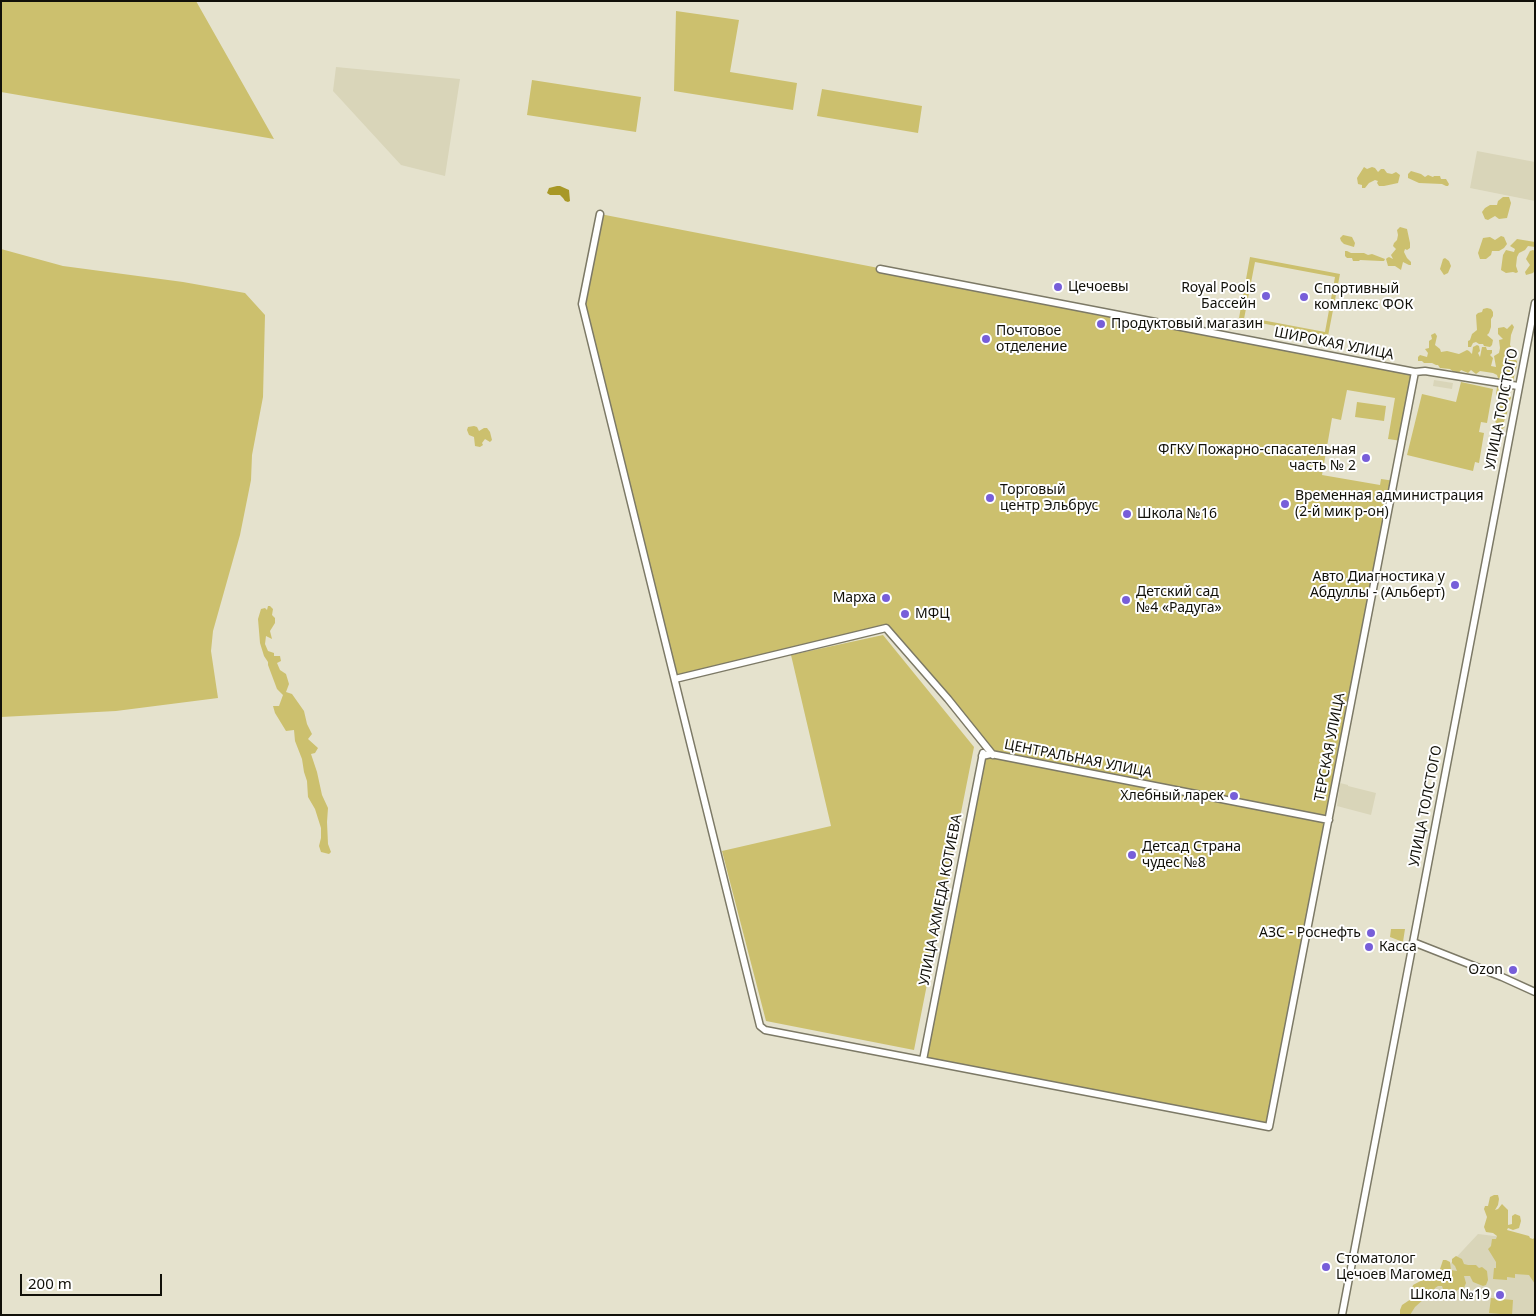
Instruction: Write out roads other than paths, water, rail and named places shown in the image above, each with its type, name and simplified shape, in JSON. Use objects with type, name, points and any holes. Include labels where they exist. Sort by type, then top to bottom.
[{"type":"street","points":[[600,214],[582,304],[760,1026],[766,1030],[923,1060]]},
{"type":"street","name":"ШИРОКАЯ УЛИЦА","points":[[880,269],[1415,372],[1425,371],[1518,386]]},
{"type":"street","name":"УЛИЦА ТОЛСТОГО","points":[[1342,1315],[1535,303]]},
{"type":"street","name":"ТЕРСКАЯ УЛИЦА","points":[[923,1060],[1269,1127],[1415,372]]},
{"type":"street","name":"ЦЕНТРАЛЬНАЯ УЛИЦА","points":[[674,679],[886,628],[948,698],[993,755],[1329,820]]},
{"type":"street","name":"УЛИЦА АХМЕДА КОТИЕВА","points":[[923,1060],[985,744]]},
{"type":"street","points":[[982,756],[987,754],[993,755]]},
{"type":"street","points":[[1413,942],[1535,992]]},
{"type":"place","name":"Цечоевы","points":[[1058,287]]},
{"type":"place","name":"Royal Pools Бассейн","points":[[1266,296]]},
{"type":"place","name":"Спортивный комплекс ФОК","points":[[1304,297]]},
{"type":"place","name":"Продуктовый магазин","points":[[1101,324]]},
{"type":"place","name":"Почтовое отделение","points":[[986,339]]},
{"type":"place","name":"ФГКУ Пожарно-спасательная часть № 2","points":[[1366,458]]},
{"type":"place","name":"Торговый центр Эльбрус","points":[[990,498]]},
{"type":"place","name":"Временная администрация (2-й мик р-он)","points":[[1285,504]]},
{"type":"place","name":"Школа №16","points":[[1127,514]]},
{"type":"place","name":"Авто Диагностика у Абдуллы - (Альберт)","points":[[1455,585]]},
{"type":"place","name":"Марха","points":[[886,598]]},
{"type":"place","name":"Детский сад №4 «Радуга»","points":[[1126,600]]},
{"type":"place","name":"МФЦ","points":[[905,614]]},
{"type":"place","name":"Хлебный ларек","points":[[1234,796]]},
{"type":"place","name":"Детсад Страна чудес №8","points":[[1132,855]]},
{"type":"place","name":"АЗС - Роснефть","points":[[1371,933]]},
{"type":"place","name":"Касса","points":[[1369,947]]},
{"type":"place","name":"Ozon","points":[[1513,970]]},
{"type":"place","name":"Стоматолог Цечоев Магомед","points":[[1326,1267]]},
{"type":"place","name":"Школа №19","points":[[1500,1295]]}]
